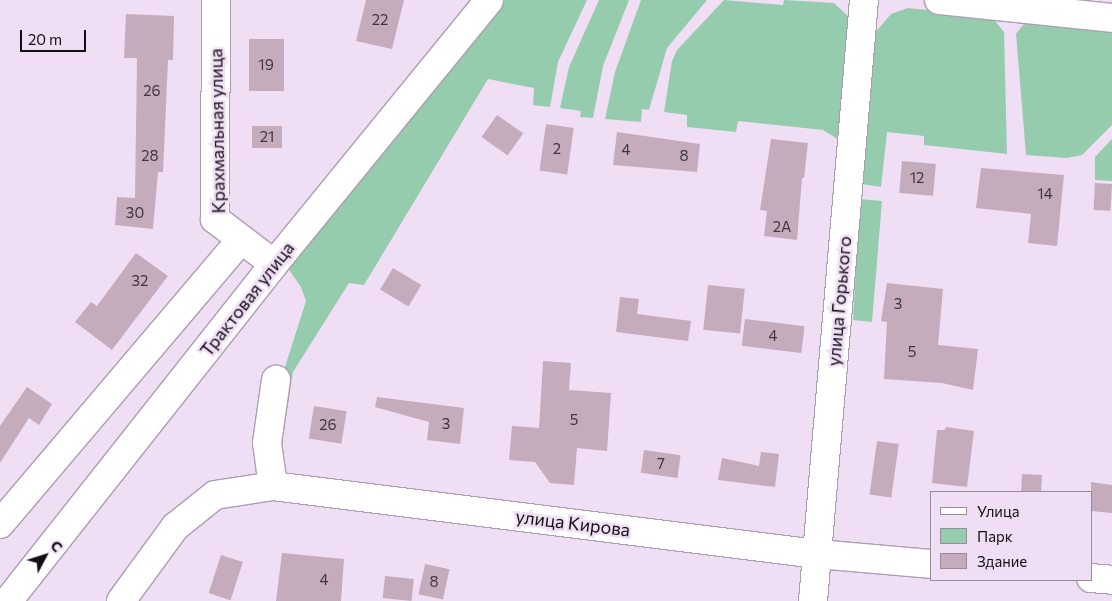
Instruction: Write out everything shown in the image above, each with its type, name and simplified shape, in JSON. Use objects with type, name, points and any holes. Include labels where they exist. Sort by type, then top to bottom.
[{"type":"street","name":"Крахмальная улица","points":[[216,0],[215,220],[274,264]]},
{"type":"street","name":"Трактовая улица","points":[[8,601],[274,264],[489,0]]},
{"type":"street","name":"улица Горького","points":[[812,601],[818,554],[864,0]]},
{"type":"street","points":[[939,0],[977,2],[1112,18]]},
{"type":"street","points":[[0,524],[241,240]]},
{"type":"street","points":[[273,486],[267,443],[276,380]]},
{"type":"street","name":"улица Кирова","points":[[121,601],[175,527],[215,495],[273,486],[818,554],[930,564]]},
{"type":"street","points":[[1092,578],[1112,580]]},
{"type":"green space","points":[[498,0],[587,0],[558,62],[550,107],[533,105],[534,88],[488,79],[364,285],[349,283],[293,372],[280,457],[284,370],[306,301],[301,287],[287,267]]},
{"type":"green space","points":[[599,0],[629,0],[603,66],[593,118],[580,117],[581,111],[560,108],[569,67]]},
{"type":"green space","points":[[641,0],[707,0],[667,48],[649,110],[642,109],[641,122],[605,119],[615,72]]},
{"type":"green space","points":[[724,0],[783,5],[784,0],[834,3],[850,18],[840,181],[834,181],[839,140],[823,130],[738,121],[736,132],[687,127],[687,115],[664,112],[672,61],[677,50]]},
{"type":"green space","points":[[908,8],[992,17],[1004,32],[1007,154],[924,145],[924,136],[887,132],[881,187],[862,184],[875,33],[891,14]]},
{"type":"green space","points":[[1026,21],[1112,32],[1112,125],[1082,155],[1067,158],[1026,155],[1016,34]]},
{"type":"green space","points":[[1112,139],[1112,181],[1095,180],[1095,157]]},
{"type":"green space","points":[[860,199],[882,201],[872,322],[853,320]]},
{"type":"building","points":[[366,0],[404,0],[392,49],[356,41]]},
{"type":"building","points":[[126,14],[174,16],[173,60],[168,60],[163,172],[158,172],[153,229],[115,225],[117,197],[135,198],[137,58],[124,58]]},
{"type":"building","points":[[249,39],[284,39],[284,91],[249,91]]},
{"type":"building","points":[[497,115],[523,133],[508,155],[482,137]]},
{"type":"building","points":[[546,124],[574,128],[567,174],[539,171]]},
{"type":"building","points":[[252,126],[282,126],[282,148],[252,148]]},
{"type":"building","points":[[617,132],[700,144],[697,172],[613,165]]},
{"type":"building","points":[[771,139],[808,143],[804,178],[802,178],[797,240],[764,236],[767,211],[760,210]]},
{"type":"building","points":[[902,161],[936,164],[933,196],[899,193]]},
{"type":"building","points":[[981,168],[1064,175],[1057,246],[1028,243],[1031,214],[976,208]]},
{"type":"building","points":[[1095,183],[1112,184],[1111,211],[1094,210]]},
{"type":"building","points":[[136,253],[168,276],[112,350],[75,322],[91,302],[97,306]]},
{"type":"building","points":[[393,268],[421,285],[408,306],[380,289]]},
{"type":"building","points":[[887,283],[943,289],[938,345],[978,349],[973,390],[942,383],[884,379],[887,322],[881,321]]},
{"type":"building","points":[[708,285],[745,289],[740,334],[703,330]]},
{"type":"building","points":[[620,297],[639,299],[637,314],[691,321],[688,341],[616,332]]},
{"type":"building","points":[[745,319],[805,326],[801,353],[742,346]]},
{"type":"building","points":[[543,361],[571,363],[569,390],[611,393],[607,451],[577,448],[574,485],[550,483],[535,462],[509,460],[512,426],[539,428]]},
{"type":"building","points":[[27,387],[52,404],[39,425],[29,418],[0,463],[0,426]]},
{"type":"building","points":[[377,397],[464,408],[460,444],[427,440],[429,422],[375,407]]},
{"type":"building","points":[[314,406],[347,411],[341,444],[309,439]]},
{"type":"building","points":[[946,427],[974,431],[967,487],[932,483],[937,430],[945,430]]},
{"type":"building","points":[[877,441],[899,444],[891,498],[869,494]]},
{"type":"building","points":[[644,450],[681,455],[677,478],[641,473]]},
{"type":"building","points":[[761,452],[779,454],[775,487],[718,480],[722,458],[759,466]]},
{"type":"building","points":[[1022,474],[1042,475],[1041,491],[1021,491]]},
{"type":"building","points":[[1091,482],[1112,485],[1112,513],[1092,511]]},
{"type":"building","points":[[282,553],[344,559],[341,601],[276,601]]},
{"type":"building","points":[[221,555],[243,562],[231,600],[209,593]]},
{"type":"building","points":[[425,564],[449,569],[443,600],[419,594]]},
{"type":"building","points":[[385,576],[414,579],[412,601],[383,598]]}]
